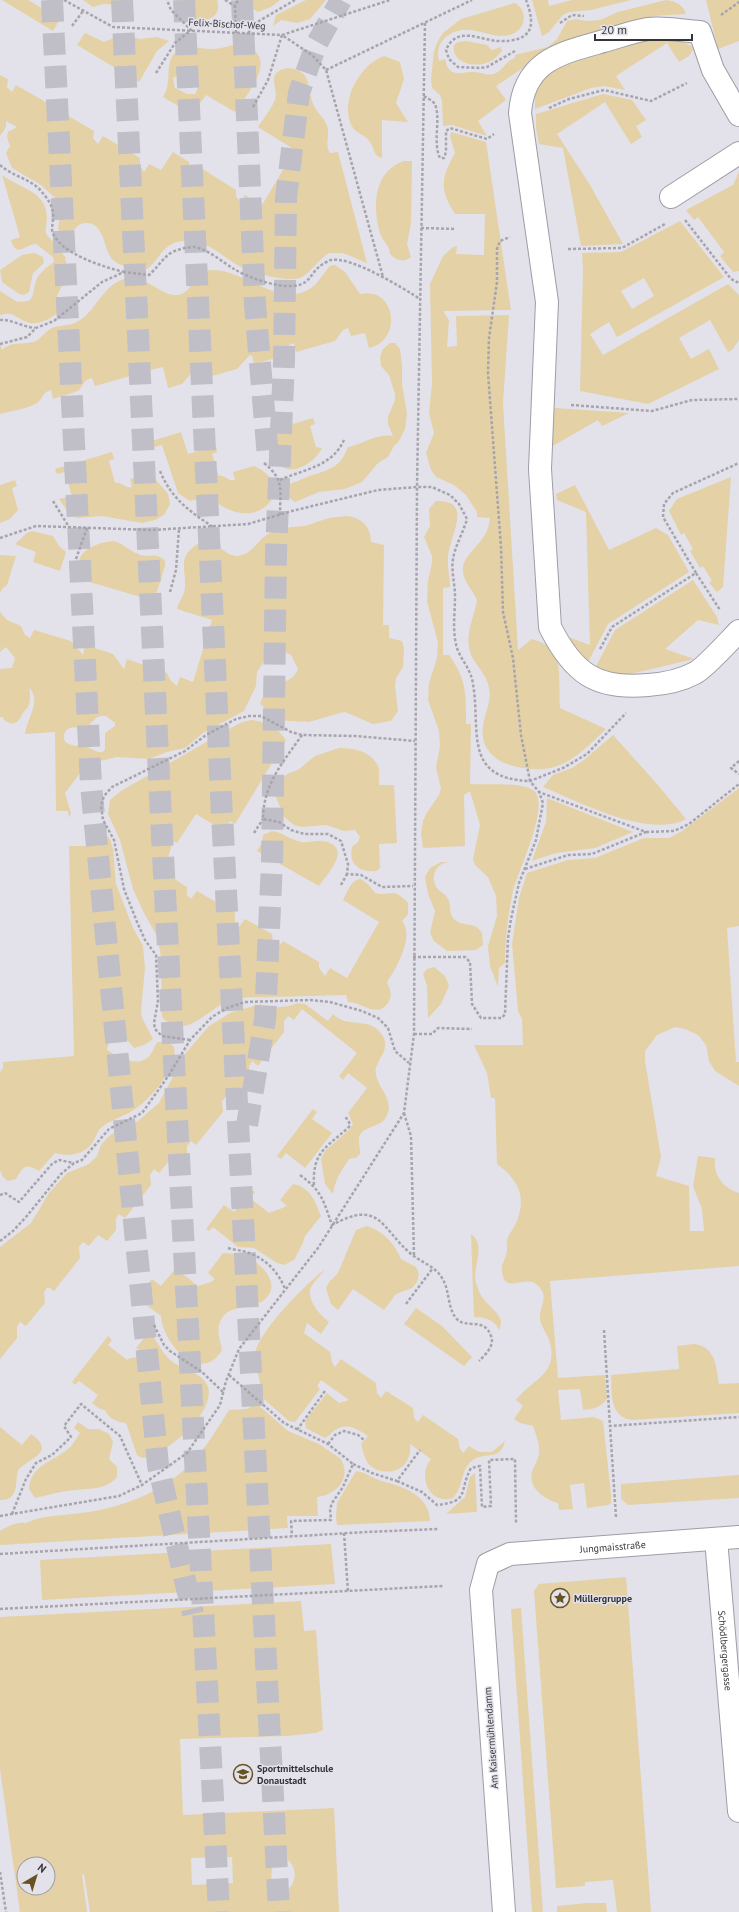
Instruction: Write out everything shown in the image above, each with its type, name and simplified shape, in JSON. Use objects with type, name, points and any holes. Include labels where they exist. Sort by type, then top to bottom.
[{"type":"street","points":[[739,115],[713,70],[700,32],[648,29],[574,49],[547,60],[536,70],[529,80],[521,98],[521,116],[547,302],[540,469],[550,627],[558,644],[575,666],[597,681],[627,687],[662,684],[696,673],[739,631]]},
{"type":"street","points":[[671,197],[739,153]]},
{"type":"street","name":"Jungmaisstraße","points":[[493,1562],[510,1554],[739,1537]]},
{"type":"street","name":"Schödlbergergasse","points":[[716,1539],[739,1811]]},
{"type":"street","name":"Am Kaisermühlendamm","points":[[493,1562],[481,1590],[504,1912]]},
{"type":"path","name":"Felix-Bischof-Weg","points":[[64,0],[113,26],[282,35],[387,0]]},
{"type":"path","points":[[156,72],[175,43],[191,30],[171,10],[166,0]]},
{"type":"path","points":[[225,0],[235,6]]},
{"type":"path","points":[[236,33],[235,6],[238,0]]},
{"type":"path","points":[[248,33],[259,21],[295,0]]},
{"type":"path","points":[[326,70],[472,0]]},
{"type":"path","points":[[520,49],[513,51],[487,67],[480,68],[458,67],[449,59],[446,50],[450,42],[457,38],[469,35],[498,41],[512,40],[525,34],[531,28],[532,19],[526,0]]},
{"type":"path","points":[[72,26],[83,11]]},
{"type":"path","points":[[556,28],[560,23],[572,15],[588,16]]},
{"type":"path","points":[[414,1256],[411,1136],[404,1113],[414,1034],[413,886],[417,487],[425,22]]},
{"type":"path","points":[[253,107],[268,80],[282,35],[312,55],[326,70],[384,277]]},
{"type":"path","points":[[423,96],[434,103],[437,113],[436,150],[440,158],[444,158],[446,152],[446,131],[450,128],[486,139],[521,116],[541,111],[569,99],[604,90],[651,101],[713,70]]},
{"type":"path","points":[[0,165],[16,177],[40,189],[54,210],[52,229],[55,238],[85,260],[124,272],[149,275],[168,255],[178,250],[194,247],[213,256],[236,270],[266,282],[286,286],[300,285],[310,279],[321,265],[331,260],[347,262],[384,277],[402,286],[420,299]]},
{"type":"path","points":[[681,215],[731,278],[739,283]]},
{"type":"path","points":[[540,249],[622,248],[668,223]]},
{"type":"path","points":[[413,957],[466,957],[470,962],[472,1004],[481,1018],[502,1018],[505,1014],[508,938],[511,919],[519,883],[536,840],[543,803],[539,792],[530,781],[521,736],[513,658],[503,612],[501,547],[488,372],[489,338],[497,282],[497,248],[500,241],[536,227]]},
{"type":"path","points":[[421,228],[456,229]]},
{"type":"path","points":[[0,320],[8,320],[16,324],[36,328],[44,326],[60,317],[74,303],[102,282],[124,272]]},
{"type":"path","points":[[0,344],[27,336],[36,328]]},
{"type":"path","points":[[543,401],[576,406],[652,410],[692,400],[739,399]]},
{"type":"path","points":[[280,480],[311,469],[332,458],[340,450],[344,440]]},
{"type":"path","points":[[264,463],[274,471],[280,480],[280,515]]},
{"type":"path","points":[[723,615],[663,517],[664,504],[673,493],[739,463]]},
{"type":"path","points":[[160,470],[175,498],[194,514],[214,527]]},
{"type":"path","points":[[0,538],[36,526],[179,529],[248,524],[378,490],[432,487],[450,495],[459,504],[467,519],[453,560],[455,595],[454,622],[457,648],[467,664],[473,683],[476,738],[480,757],[491,769],[503,777],[515,780],[530,781],[563,768],[587,754],[630,709],[649,685]]},
{"type":"path","points":[[53,501],[69,527]]},
{"type":"path","points":[[76,560],[87,528]]},
{"type":"path","points":[[170,592],[176,570],[179,529]]},
{"type":"path","points":[[586,674],[612,626],[696,573]]},
{"type":"path","points":[[190,1040],[162,1036],[155,1029],[154,1023],[158,1001],[156,955],[145,940],[124,889],[116,847],[103,820],[101,806],[104,796],[112,787],[185,751],[206,735],[236,719],[249,716],[261,716],[291,732],[302,735],[355,736],[415,741]]},
{"type":"path","points":[[254,834],[263,819],[266,792],[302,735]]},
{"type":"path","points":[[739,761],[731,768],[739,774]]},
{"type":"path","points":[[525,869],[568,855],[592,854],[646,832],[674,831],[689,824],[739,784]]},
{"type":"path","points":[[539,792],[646,832]]},
{"type":"path","points":[[263,819],[279,822],[291,830],[304,834],[328,834],[341,841],[348,864],[347,874],[341,885]]},
{"type":"path","points":[[347,874],[361,875],[382,887],[413,886]]},
{"type":"path","points":[[0,1240],[17,1226],[61,1174],[74,1163],[82,1160],[92,1150],[100,1138],[110,1129],[142,1113],[169,1075],[190,1040],[212,1017],[227,1008],[245,1002],[310,1000],[330,1002],[378,1018],[388,1028],[395,1051],[410,1064]]},
{"type":"path","points":[[414,1034],[432,1034],[438,1028],[472,1029]]},
{"type":"path","points":[[0,1516],[119,1496],[142,1485],[187,1453],[220,1405],[239,1349],[318,1248],[404,1113]]},
{"type":"path","points":[[314,1186],[313,1173],[316,1162],[322,1151],[349,1127],[350,1124],[345,1116]]},
{"type":"path","points":[[0,1195],[5,1192],[20,1202],[52,1164],[59,1160],[74,1163]]},
{"type":"path","points":[[300,1175],[314,1186],[320,1194],[332,1225]]},
{"type":"path","points":[[332,1225],[346,1218],[361,1214],[372,1216],[382,1222],[401,1245],[441,1276],[446,1284],[451,1309],[456,1318],[463,1323],[479,1324],[487,1328],[492,1337],[488,1353],[479,1361]]},
{"type":"path","points":[[228,1248],[255,1255],[270,1265],[281,1278],[286,1290]]},
{"type":"path","points":[[406,1304],[432,1268]]},
{"type":"path","points":[[154,1325],[164,1344],[170,1351],[202,1372],[223,1393]]},
{"type":"path","points":[[604,1330],[616,1517]]},
{"type":"path","points":[[229,1375],[271,1413],[296,1430],[328,1444],[353,1464],[372,1474],[397,1481],[422,1492],[437,1505],[452,1504],[459,1500],[463,1494],[472,1468],[480,1466],[482,1507],[491,1506],[489,1460],[515,1460],[516,1524]]},
{"type":"path","points":[[296,1430],[325,1392]]},
{"type":"path","points":[[12,1514],[26,1478],[36,1463],[52,1455],[70,1437],[64,1426],[81,1404],[120,1436],[142,1485]]},
{"type":"path","points":[[610,1426],[739,1417]]},
{"type":"path","points":[[328,1444],[336,1435],[344,1431],[358,1435],[364,1440]]},
{"type":"path","points":[[397,1481],[420,1450]]},
{"type":"path","points":[[292,1536],[290,1521],[331,1520],[330,1509],[332,1503],[343,1487],[353,1464]]},
{"type":"path","points":[[0,1554],[344,1533],[438,1529]]},
{"type":"path","points":[[344,1533],[348,1592]]},
{"type":"path","points":[[0,1609],[443,1586]]},
{"type":"path","points":[[0,1872],[6,1912]]},
{"type":"shaded area","points":[[2,0],[28,0],[60,19],[53,31]]},
{"type":"shaded area","points":[[83,0],[130,0],[133,2],[125,8],[120,8],[110,4],[93,7]]},
{"type":"shaded area","points":[[175,0],[217,0],[218,8],[216,14],[211,18],[204,20],[196,19],[188,16]]},
{"type":"shaded area","points":[[247,0],[280,0],[271,7],[258,12],[247,5]]},
{"type":"shaded area","points":[[306,0],[326,0],[310,19],[297,23],[281,20],[273,26],[276,15]]},
{"type":"shaded area","points":[[532,0],[548,0],[549,6],[572,0],[631,0],[591,10],[569,12],[563,15],[548,33],[542,36]]},
{"type":"shaded area","points":[[666,0],[679,4],[686,14],[653,16],[651,20],[541,56],[496,86],[506,100],[478,121],[487,136],[452,125],[443,126],[442,101],[440,95],[432,88],[431,79],[434,51],[443,33],[461,19],[515,3],[522,11],[524,20],[522,25],[515,33],[501,36],[471,30],[463,30],[447,36],[440,44],[438,51],[439,61],[445,59],[447,66],[453,72],[477,72],[490,75],[499,71],[509,61],[515,58],[515,55],[548,47],[557,39],[567,21],[576,19],[587,21],[600,20],[618,12]]},
{"type":"shaded area","points":[[706,0],[739,0],[739,41],[718,49]]},
{"type":"shaded area","points":[[85,33],[104,42],[123,34],[140,39],[157,37],[169,41],[157,51],[139,82],[77,45]]},
{"type":"shaded area","points":[[654,39],[675,40],[694,48],[689,56],[679,62],[667,43],[616,76],[625,90],[604,86],[591,88],[535,109],[535,90],[555,65],[613,47]]},
{"type":"shaded area","points":[[466,41],[487,45],[492,50],[501,47],[502,51],[493,60],[484,64],[478,65],[466,63],[456,57],[454,45],[458,42]]},
{"type":"shaded area","points":[[238,45],[242,46],[254,51],[260,58],[258,76],[235,112],[206,95],[192,114],[163,97],[168,83],[169,64],[175,52],[182,46],[212,49]],"holes":[[[181,74],[196,84],[197,90],[195,94],[187,94],[175,88],[173,78]]]},
{"type":"shaded area","points":[[384,56],[400,62],[404,79],[396,103],[408,122],[382,120],[382,158],[377,156],[368,140],[353,128],[349,118],[348,107],[350,97],[359,76],[366,68]]},
{"type":"shaded area","points":[[287,68],[301,72],[305,76],[308,81],[314,106],[327,126],[327,144],[330,153],[338,152],[367,263],[343,253],[329,253],[302,277],[290,279],[265,275],[245,269],[201,243],[183,241],[170,245],[150,267],[146,269],[135,269],[123,265],[112,260],[102,235],[96,226],[91,223],[82,223],[65,236],[60,234],[58,228],[61,212],[56,199],[41,185],[12,168],[6,153],[10,146],[7,137],[8,132],[17,127],[6,121],[6,127],[0,136],[0,75],[8,79],[7,87],[12,92],[16,85],[56,108],[55,115],[60,121],[65,114],[94,131],[93,138],[98,144],[103,136],[140,158],[140,166],[144,172],[149,164],[161,170],[173,152],[189,162],[189,169],[193,174],[198,166],[236,190],[236,196],[240,202],[245,195],[262,205],[295,150],[258,127],[271,109],[276,97],[274,78],[280,70]]},
{"type":"shaded area","points":[[603,94],[632,100],[646,120],[636,126],[642,137],[631,144],[605,102],[557,134],[590,185],[623,244],[581,246],[563,148],[539,144],[536,128],[536,114]]},
{"type":"shaded area","points":[[451,132],[486,142],[511,310],[443,311],[449,320],[447,347],[457,346],[456,316],[509,315],[503,403],[518,650],[532,639],[551,648],[557,658],[560,708],[606,729],[584,750],[563,764],[540,769],[526,768],[502,762],[488,750],[484,742],[483,727],[490,695],[485,677],[475,662],[469,647],[469,631],[477,600],[467,583],[463,572],[466,559],[485,535],[490,518],[477,517],[477,512],[466,495],[454,485],[436,477],[431,470],[426,453],[434,433],[429,413],[432,383],[430,284],[443,256],[453,247],[457,246],[456,254],[484,255],[485,214],[455,214],[444,190],[447,170],[455,153],[450,136]]},
{"type":"shaded area","points":[[404,161],[412,161],[411,223],[407,244],[411,257],[403,261],[398,260],[390,254],[389,248],[381,236],[376,212],[376,201],[381,181],[386,173],[394,166]]},
{"type":"shaded area","points":[[739,172],[739,271],[733,272],[720,256],[724,252],[698,217],[694,220],[686,210],[733,185]]},
{"type":"shaded area","points":[[2,175],[31,191],[42,202],[46,209],[46,234],[65,257],[67,267],[66,277],[57,296],[59,312],[48,319],[35,323],[27,322],[12,314],[0,315],[0,291],[17,302],[29,301],[39,275],[54,262],[53,257],[36,244],[18,250],[13,246],[11,240],[20,237]]},
{"type":"shaded area","points":[[680,221],[724,277],[617,337],[609,322],[590,334],[603,355],[728,284],[739,295],[739,340],[732,350],[728,352],[710,320],[679,338],[691,359],[709,349],[719,369],[648,404],[580,391],[583,271],[582,253],[621,252]],"holes":[[[644,278],[654,296],[632,309],[621,291]]]},
{"type":"shaded area","points":[[34,253],[43,257],[44,263],[33,273],[29,292],[24,295],[19,294],[2,282],[0,270],[22,255]]},
{"type":"shaded area","points":[[335,265],[345,272],[360,294],[372,294],[381,298],[388,305],[391,315],[391,325],[387,335],[380,343],[369,348],[365,333],[351,336],[348,328],[343,330],[335,341],[296,352],[294,343],[289,345],[280,357],[254,364],[252,355],[249,356],[237,369],[198,380],[196,371],[193,371],[182,384],[168,388],[163,367],[150,370],[147,362],[140,366],[134,375],[95,386],[92,378],[85,381],[78,391],[53,399],[51,390],[46,392],[39,401],[33,405],[0,414],[0,343],[2,350],[9,345],[33,342],[38,340],[52,328],[72,324],[80,320],[92,309],[109,288],[124,279],[138,279],[162,291],[175,295],[181,295],[200,275],[205,271],[212,270],[238,276],[264,288],[289,294],[302,292],[315,285],[330,266]]},
{"type":"shaded area","points":[[390,343],[395,343],[400,349],[402,384],[407,414],[405,429],[399,441],[394,446],[388,457],[378,463],[362,482],[345,489],[319,492],[295,502],[286,495],[290,484],[328,470],[340,462],[348,447],[376,437],[387,435],[393,436],[388,424],[388,417],[395,400],[395,394],[389,375],[381,366],[380,357],[383,349]]},
{"type":"shaded area","points":[[554,408],[629,413],[602,426],[598,420],[551,447]]},
{"type":"shaded area","points":[[313,418],[315,424],[310,426],[316,447],[322,448],[318,455],[312,460],[298,468],[284,468],[278,463],[275,455],[270,455],[265,438],[257,440],[256,435]]},
{"type":"shaded area","points":[[181,432],[188,454],[216,446],[217,452],[212,454],[219,476],[223,476],[230,480],[235,480],[233,472],[254,466],[267,475],[273,485],[273,496],[267,505],[256,512],[242,513],[226,508],[209,496],[190,501],[178,493],[162,445],[154,447],[152,441]]},
{"type":"shaded area","points":[[112,452],[114,459],[109,461],[115,483],[132,487],[130,479],[150,473],[168,494],[170,504],[164,515],[155,520],[142,523],[102,516],[77,518],[70,515],[59,499],[72,496],[65,472],[57,474],[55,469]]},
{"type":"shaded area","points":[[731,477],[723,587],[717,592],[709,583],[712,581],[703,566],[700,568],[690,551],[693,549],[684,533],[681,535],[669,511],[677,499]]},
{"type":"shaded area","points":[[15,480],[17,486],[12,488],[18,510],[10,519],[0,523],[0,485]]},
{"type":"shaded area","points":[[575,485],[609,550],[656,528],[668,535],[689,572],[608,624],[587,664],[581,659],[568,637],[590,645],[586,512],[557,500],[556,494]]},
{"type":"shaded area","points":[[436,501],[448,502],[454,506],[457,512],[457,520],[448,556],[450,587],[443,588],[443,655],[449,655],[455,664],[464,688],[466,724],[471,724],[470,784],[503,784],[527,787],[533,790],[538,797],[536,823],[532,839],[513,891],[507,927],[505,963],[499,968],[498,987],[490,966],[488,946],[497,916],[496,896],[488,877],[475,865],[473,859],[480,825],[470,791],[464,795],[465,846],[423,848],[421,834],[423,821],[426,814],[439,795],[441,789],[436,767],[440,747],[439,731],[428,700],[429,683],[437,658],[438,643],[427,601],[428,581],[432,556],[424,537],[430,526],[429,509]]},
{"type":"shaded area","points":[[347,516],[357,519],[365,524],[371,537],[371,542],[384,545],[383,625],[389,625],[389,638],[402,641],[404,648],[403,667],[396,678],[395,686],[398,711],[391,721],[373,724],[345,712],[309,722],[274,720],[260,703],[262,698],[272,686],[292,678],[298,669],[291,655],[285,652],[271,655],[267,657],[257,672],[256,686],[244,711],[203,733],[185,748],[167,752],[149,759],[117,757],[87,764],[65,793],[71,813],[69,818],[68,811],[56,811],[55,732],[25,734],[34,705],[33,694],[30,688],[30,700],[27,709],[16,722],[10,723],[4,720],[3,717],[0,717],[0,669],[12,668],[15,658],[6,647],[0,652],[0,612],[7,620],[21,626],[25,635],[30,638],[34,630],[71,641],[83,655],[85,645],[113,654],[124,669],[127,659],[167,673],[171,681],[177,686],[180,677],[193,682],[212,620],[177,609],[185,589],[184,563],[186,555],[189,551],[204,542],[216,545],[232,555],[243,555],[251,550],[266,535],[274,531],[310,525],[329,518]],"holes":[[[106,716],[115,723],[115,726],[105,733],[105,749],[103,752],[71,745],[65,742],[64,735],[68,729],[72,727],[85,729],[97,717]]]},
{"type":"shaded area","points":[[32,531],[53,536],[59,546],[66,552],[60,571],[33,562],[36,552],[15,544],[27,533]]},
{"type":"shaded area","points":[[113,541],[138,554],[145,556],[158,556],[165,561],[165,566],[154,601],[83,580],[85,571],[78,564],[83,554],[91,547]]},
{"type":"shaded area","points":[[0,555],[16,556],[7,585],[0,593]]},
{"type":"shaded area","points":[[693,580],[717,617],[719,625],[698,620],[665,649],[694,659],[622,676],[594,670],[615,630]]},
{"type":"shaded area","points":[[252,720],[262,722],[275,728],[286,740],[235,824],[230,821],[224,831],[196,814],[177,843],[174,841],[168,862],[170,873],[174,878],[187,887],[187,895],[191,899],[197,891],[235,913],[235,922],[239,927],[245,919],[272,934],[273,943],[277,949],[283,941],[319,962],[319,968],[325,976],[330,968],[347,978],[379,922],[343,900],[354,882],[361,879],[369,885],[375,893],[395,893],[403,898],[408,903],[408,914],[402,921],[405,927],[405,943],[399,961],[387,982],[391,995],[384,1008],[374,1010],[348,1002],[346,995],[246,998],[231,1000],[222,1004],[188,1025],[179,1026],[171,1024],[162,1017],[161,956],[157,936],[133,889],[120,840],[108,814],[110,800],[121,791],[229,729],[242,722]]},
{"type":"shaded area","points":[[613,735],[686,819],[670,824],[653,825],[634,822],[594,809],[543,787],[553,775],[572,768],[584,760]]},
{"type":"shaded area","points":[[339,748],[361,751],[371,757],[378,766],[379,785],[394,785],[397,843],[379,844],[380,868],[376,871],[360,869],[353,863],[351,853],[352,847],[358,842],[360,837],[355,830],[344,831],[326,825],[302,827],[294,825],[284,817],[276,797],[279,783],[287,774],[298,770],[315,756]]},
{"type":"shaded area","points":[[739,788],[739,926],[727,928],[736,1062],[739,1062],[739,1086],[715,1071],[709,1061],[706,1045],[698,1035],[685,1029],[675,1027],[657,1035],[645,1051],[645,1061],[661,1157],[656,1176],[689,1186],[690,1231],[704,1231],[702,1209],[693,1186],[698,1156],[715,1158],[717,1175],[720,1180],[728,1188],[739,1193],[739,1266],[550,1281],[558,1378],[605,1375],[607,1399],[596,1408],[583,1410],[580,1389],[558,1390],[561,1420],[594,1417],[603,1421],[611,1494],[611,1503],[608,1505],[587,1508],[584,1483],[570,1485],[573,1509],[559,1510],[558,1503],[543,1496],[538,1492],[532,1483],[532,1472],[539,1454],[538,1440],[533,1426],[520,1423],[514,1419],[523,1406],[516,1400],[547,1370],[551,1354],[550,1343],[540,1321],[544,1297],[543,1292],[536,1284],[531,1282],[511,1284],[504,1279],[502,1272],[502,1265],[507,1253],[508,1237],[516,1223],[520,1212],[521,1203],[518,1188],[515,1182],[497,1164],[495,1098],[491,1098],[487,1073],[474,1045],[523,1045],[522,1019],[518,1011],[512,944],[519,898],[527,873],[568,860],[595,858],[644,838],[669,838],[682,831]]},
{"type":"shaded area","points":[[547,798],[633,832],[595,848],[556,853],[532,861],[546,822]]},
{"type":"shaded area","points":[[98,828],[110,839],[113,849],[116,884],[133,928],[143,946],[145,968],[141,1011],[142,1018],[153,1039],[144,1045],[134,1048],[117,1028],[107,1050],[128,1060],[140,1061],[150,1055],[158,1042],[167,1041],[174,1047],[172,1063],[168,1072],[149,1098],[131,1111],[101,1128],[93,1142],[86,1150],[71,1155],[55,1153],[39,1171],[27,1166],[21,1171],[16,1179],[8,1181],[3,1177],[0,1170],[0,1072],[3,1068],[3,1062],[74,1056],[69,846],[99,846]]},
{"type":"shaded area","points":[[272,831],[301,842],[323,841],[332,844],[337,849],[338,854],[336,861],[319,886],[257,851],[262,843],[263,835]]},
{"type":"shaded area","points":[[441,862],[448,862],[437,868],[434,875],[435,884],[437,888],[447,897],[450,904],[452,917],[457,922],[476,927],[482,933],[483,945],[476,950],[447,951],[434,941],[430,933],[435,911],[428,894],[425,877],[430,868]]},
{"type":"shaded area","points":[[434,967],[445,976],[449,986],[441,1004],[428,1018],[427,986],[423,974],[427,969]]},
{"type":"shaded area","points":[[297,1003],[305,1004],[328,1021],[333,1014],[344,1021],[373,1026],[383,1037],[385,1043],[385,1049],[377,1064],[376,1075],[389,1104],[389,1110],[381,1123],[363,1131],[360,1135],[360,1154],[356,1158],[349,1159],[337,1180],[333,1194],[325,1184],[321,1159],[325,1151],[350,1129],[353,1124],[348,1113],[367,1088],[348,1073],[343,1080],[339,1076],[357,1053],[302,1009],[294,1020],[288,1016],[284,1021],[284,1032],[258,1066],[252,1061],[249,1067],[249,1077],[231,1100],[226,1096],[222,1101],[223,1112],[196,1145],[191,1141],[187,1146],[187,1157],[178,1169],[169,1161],[159,1173],[154,1169],[150,1175],[151,1185],[125,1218],[119,1214],[116,1219],[116,1230],[107,1241],[98,1235],[89,1246],[83,1242],[79,1247],[80,1258],[54,1291],[48,1287],[44,1292],[45,1303],[26,1326],[20,1322],[17,1327],[17,1338],[0,1359],[0,1247],[31,1223],[49,1193],[67,1173],[89,1164],[97,1156],[101,1145],[107,1138],[117,1130],[138,1121],[159,1103],[185,1054],[209,1026],[232,1012],[261,1004],[262,1015],[269,1009]]},
{"type":"shaded area","points":[[313,1109],[317,1112],[312,1119],[332,1133],[305,1168],[286,1153],[281,1159],[277,1156]]},
{"type":"shaded area","points":[[293,1184],[308,1191],[321,1216],[305,1236],[294,1260],[284,1265],[277,1263],[254,1248],[238,1247],[213,1227],[209,1231],[206,1229],[224,1205],[234,1212],[251,1189],[255,1192],[250,1198],[269,1213],[285,1207],[286,1205],[280,1200]]},
{"type":"shaded area","points":[[367,1226],[378,1231],[388,1239],[401,1259],[416,1267],[419,1274],[417,1282],[412,1288],[396,1294],[384,1310],[353,1289],[338,1310],[331,1304],[326,1288],[329,1282],[338,1273],[356,1230]]},
{"type":"shaded area","points":[[471,1234],[476,1239],[479,1251],[475,1277],[476,1283],[482,1297],[500,1318],[501,1322],[499,1330],[492,1321],[474,1317]]},
{"type":"shaded area","points":[[223,1253],[240,1254],[255,1262],[267,1273],[271,1287],[269,1294],[259,1303],[236,1309],[226,1314],[222,1318],[219,1326],[222,1350],[213,1360],[204,1364],[194,1362],[184,1357],[175,1348],[163,1327],[161,1316],[141,1301],[138,1305],[135,1302],[152,1279],[161,1286],[180,1263],[183,1265],[179,1271],[198,1286],[211,1282],[215,1279],[208,1273]]},
{"type":"shaded area","points":[[325,1269],[310,1290],[310,1295],[313,1304],[322,1316],[329,1322],[321,1334],[307,1323],[304,1333],[330,1352],[332,1362],[335,1367],[341,1359],[376,1383],[377,1393],[381,1398],[386,1391],[413,1408],[414,1418],[418,1422],[423,1415],[458,1439],[460,1449],[463,1453],[469,1446],[479,1452],[492,1452],[505,1441],[500,1452],[478,1457],[469,1464],[464,1473],[459,1489],[453,1498],[437,1498],[428,1488],[425,1480],[425,1473],[431,1459],[410,1444],[409,1456],[405,1464],[401,1468],[386,1472],[375,1469],[367,1462],[361,1444],[368,1436],[360,1431],[352,1427],[343,1427],[335,1430],[325,1438],[306,1428],[305,1421],[327,1393],[339,1403],[349,1400],[321,1380],[317,1386],[320,1389],[295,1422],[289,1421],[264,1399],[254,1358],[257,1348],[263,1336],[283,1310]]},
{"type":"shaded area","points":[[416,1308],[442,1326],[472,1357],[464,1366],[404,1324]]},
{"type":"shaded area","points":[[149,1332],[167,1357],[180,1366],[198,1375],[206,1382],[208,1387],[208,1397],[204,1409],[187,1432],[163,1450],[142,1458],[137,1455],[126,1423],[114,1420],[105,1410],[100,1409],[92,1403],[98,1395],[79,1381],[75,1385],[72,1382],[108,1336],[112,1340],[108,1345],[127,1360],[130,1358],[140,1357],[143,1353],[136,1348]]},
{"type":"shaded area","points":[[694,1344],[707,1349],[711,1353],[716,1364],[719,1384],[739,1383],[739,1413],[632,1420],[619,1414],[613,1403],[611,1375],[679,1369],[677,1346]]},
{"type":"shaded area","points":[[257,1404],[288,1431],[319,1444],[341,1459],[345,1473],[343,1479],[336,1489],[324,1496],[317,1497],[318,1516],[287,1516],[288,1528],[0,1545],[0,1531],[11,1525],[26,1523],[44,1517],[106,1509],[154,1491],[182,1472],[194,1460],[229,1410],[246,1409]]},
{"type":"shaded area","points":[[78,1422],[88,1429],[99,1429],[109,1434],[113,1442],[109,1459],[117,1467],[117,1477],[108,1484],[98,1488],[66,1491],[35,1498],[29,1489],[34,1474],[43,1465],[72,1445],[80,1433],[74,1428]]},
{"type":"shaded area","points":[[0,1427],[22,1445],[31,1434],[42,1446],[39,1454],[18,1470],[15,1490],[10,1498],[6,1500],[0,1500]]},
{"type":"shaded area","points":[[356,1471],[414,1493],[425,1504],[429,1512],[430,1521],[337,1525],[337,1503]]},
{"type":"shaded area","points":[[475,1473],[477,1512],[446,1514],[465,1497],[470,1477]]},
{"type":"shaded area","points":[[739,1475],[739,1498],[628,1505],[621,1499],[621,1484]]},
{"type":"shaded area","points":[[331,1544],[335,1584],[42,1600],[40,1560]]},
{"type":"shaded area","points":[[626,1577],[651,1912],[617,1912],[613,1880],[585,1882],[585,1886],[556,1888],[534,1591],[539,1584]]},
{"type":"shaded area","points":[[301,1601],[304,1631],[316,1630],[323,1730],[316,1733],[286,1736],[180,1739],[183,1815],[334,1808],[339,1912],[90,1912],[84,1874],[82,1875],[87,1912],[20,1912],[18,1896],[56,1896],[56,1856],[16,1856],[16,1883],[0,1769],[0,1617]],"holes":[[[281,1856],[292,1864],[295,1876],[290,1888],[279,1896],[273,1889],[272,1872],[276,1857]],[[232,1857],[233,1883],[192,1885],[191,1858]]]},
{"type":"shaded area","points":[[521,1608],[543,1912],[532,1912],[511,1609]]},
{"type":"shaded area","points":[[606,1903],[607,1912],[557,1912],[557,1906]]},
{"type":"tunnel","points":[[52,0],[91,785],[158,1465],[193,1614]]},
{"type":"tunnel","points":[[122,0],[160,798],[219,1912]]},
{"type":"tunnel","points":[[184,0],[221,795],[279,1912]]},
{"type":"tunnel","points":[[242,0],[255,305],[268,457]]},
{"type":"tunnel","points":[[247,1125],[265,1020],[272,862],[276,552],[284,361],[286,198],[299,93],[316,45],[341,0]]},
{"type":"place","name":"Müllergruppe","points":[[560,1598]]},
{"type":"place","name":"Sportmittelschule Donaustadt","points":[[243,1774]]}]
